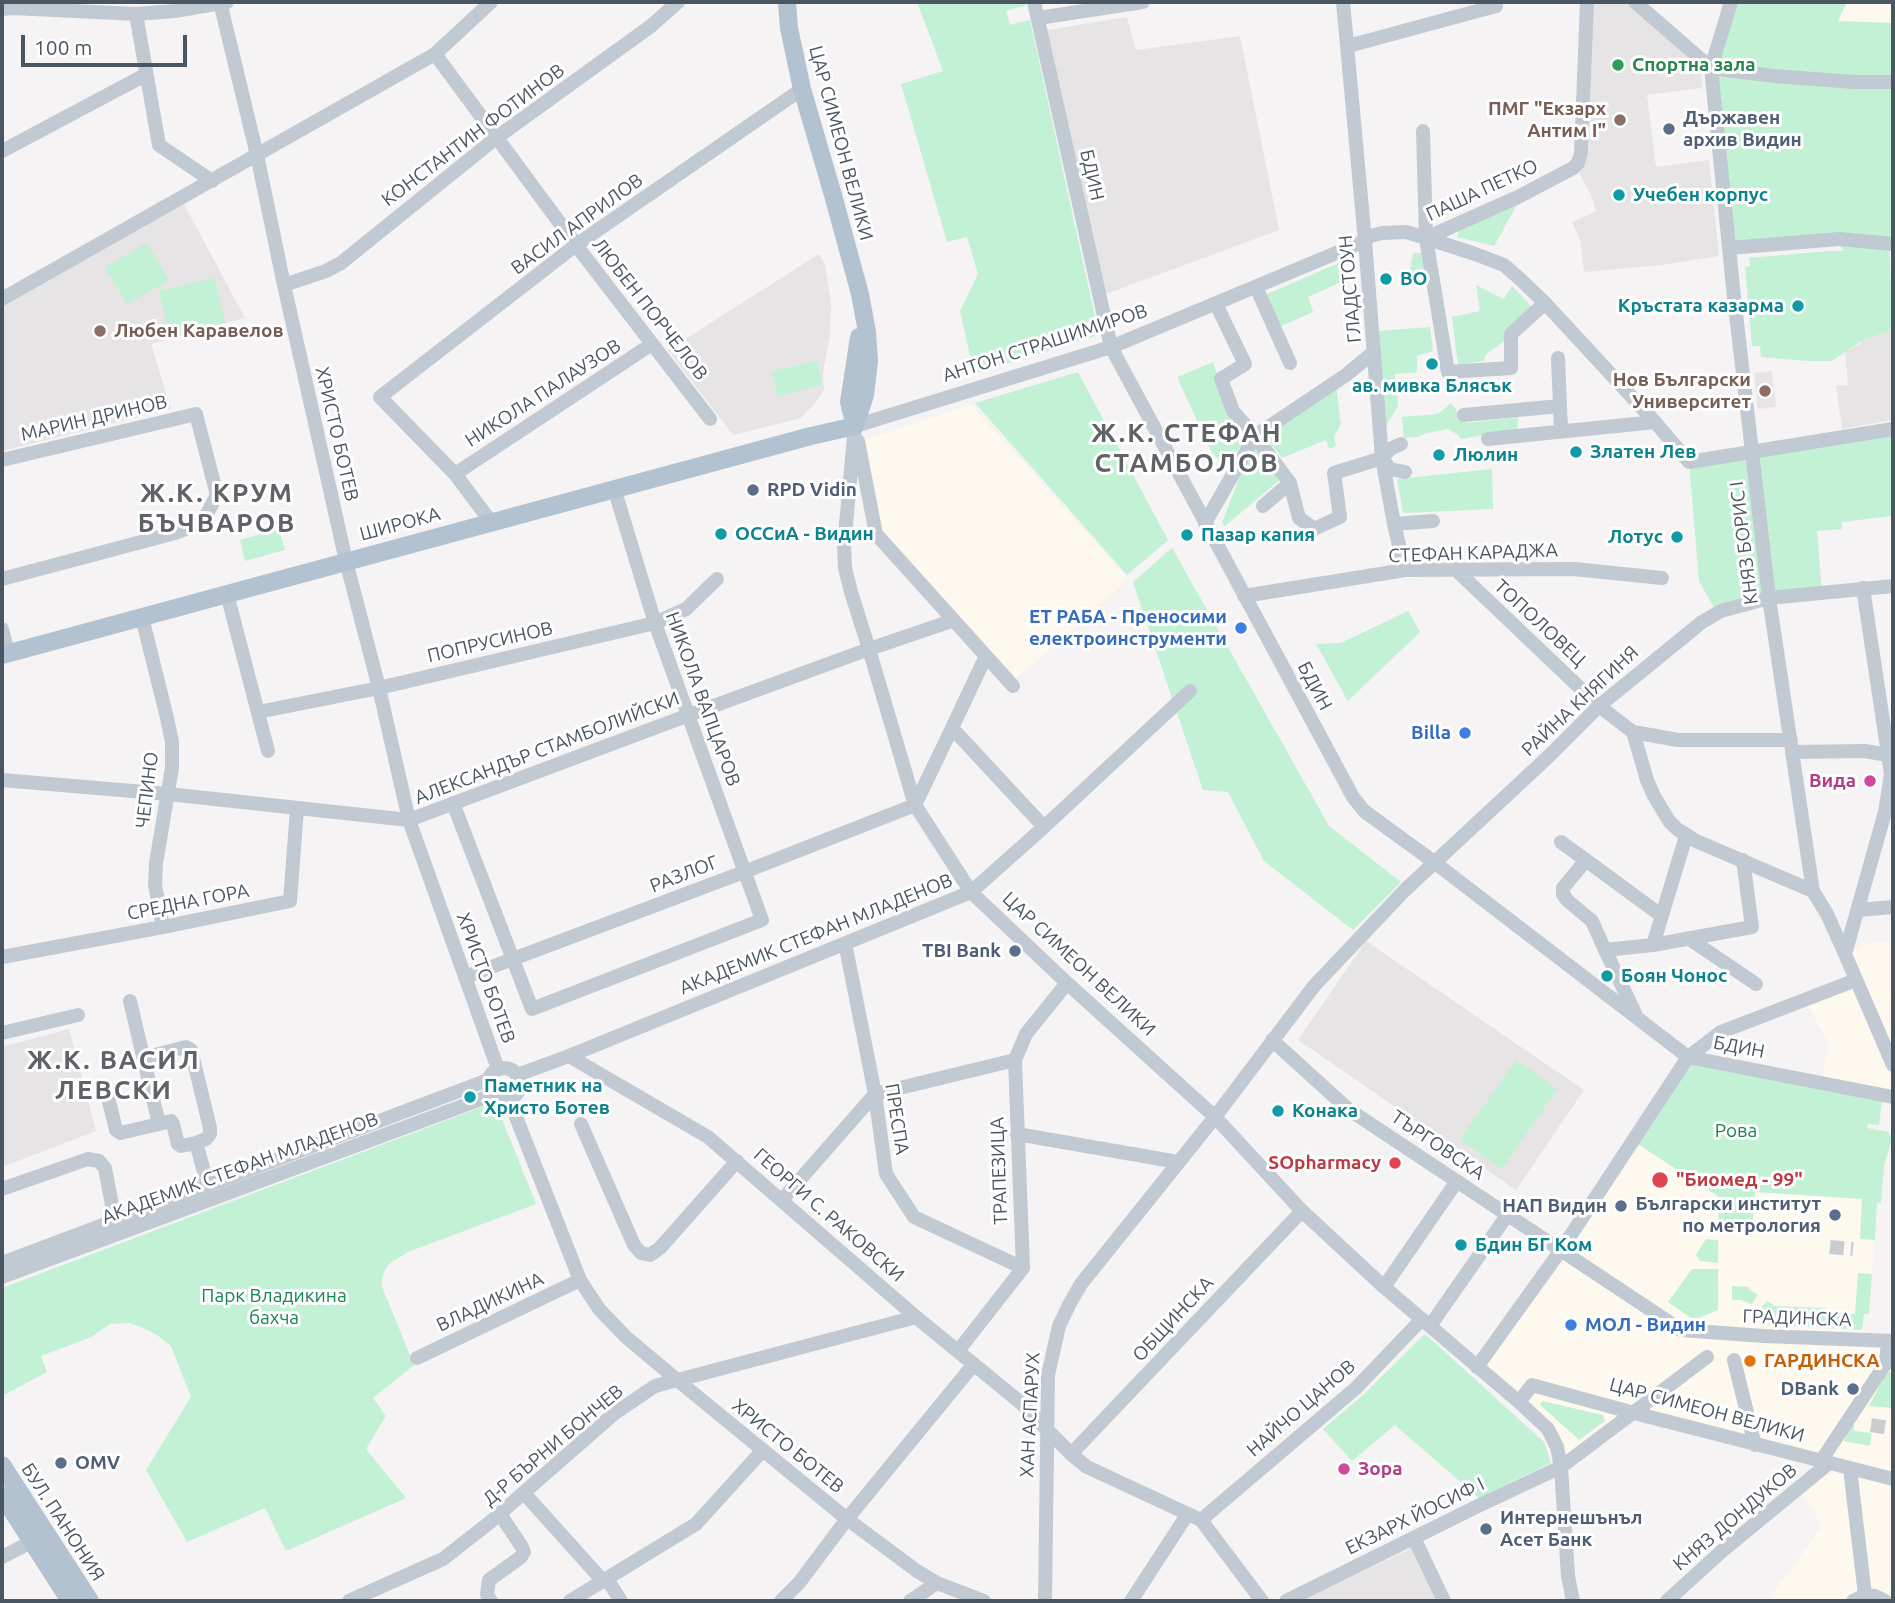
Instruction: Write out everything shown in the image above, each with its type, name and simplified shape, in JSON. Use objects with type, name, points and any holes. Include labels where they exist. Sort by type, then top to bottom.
[{"type":"main road","name":"ЦАР СИМЕОН ВЕЛИКИ","points":[[788,2],[789,28],[802,89],[834,195],[867,332],[869,361],[865,395],[855,426]]},
{"type":"main road","name":"АНТОН СТРАШИМИРОВ","points":[[811,436],[855,426]]},
{"type":"main road","name":"ШИРОКА","points":[[5,654],[811,436]]},
{"type":"main road","name":"БУЛ. ПАНОНИЯ","points":[[2,1465],[70,1601]]},
{"type":"main road","name":"БУЛ. ПАНОНИЯ","points":[[2,1496],[90,1601]]},
{"type":"street","name":"ХРИСТО БОТЕВ","points":[[220,2],[257,155],[346,561],[409,820],[465,977],[492,1081]]},
{"type":"street","points":[[2,9],[136,14],[227,2]]},
{"type":"street","points":[[2,299],[435,54],[491,2]]},
{"type":"street","name":"КОНСТАНТИН ФОТИНОВ","points":[[284,285],[341,263],[496,138],[651,26],[678,2]]},
{"type":"street","name":"БДИН","points":[[1034,2],[1111,347],[1353,797],[1364,811],[1688,1056],[1893,1097]]},
{"type":"street","points":[[1038,18],[1143,2]]},
{"type":"street","name":"ГЛАДСТОУН","points":[[1343,2],[1382,458],[1405,570]]},
{"type":"street","name":"ПАША ПЕТКО","points":[[1365,241],[1370,236],[1382,233],[1406,232],[1426,238],[1518,197],[1578,163],[1581,153],[1587,2]]},
{"type":"street","points":[[1635,2],[1711,68],[1774,76],[1893,82]]},
{"type":"street","name":"КНЯЗ БОРИС I","points":[[1731,2],[1711,68],[1769,598],[1813,891],[1827,914],[1893,1065]]},
{"type":"street","points":[[1348,46],[1471,6],[1496,6]]},
{"type":"street","points":[[136,14],[159,145],[212,181]]},
{"type":"street","name":"ЛЮБЕН ПОРЧЕЛОВ","points":[[435,54],[710,419]]},
{"type":"street","points":[[2,151],[145,75]]},
{"type":"street","name":"ВАСИЛ АПРИЛОВ","points":[[455,474],[380,397],[578,247],[802,89]]},
{"type":"street","points":[[1423,131],[1426,238],[1448,372],[1511,368],[1511,334],[1545,303]]},
{"type":"street","points":[[1426,238],[1504,265],[1545,303],[1689,462],[1893,429]]},
{"type":"street","points":[[1729,248],[1839,239],[1893,244]]},
{"type":"street","name":"АНТОН СТРАШИМИРОВ","points":[[855,426],[1111,347],[1365,241]]},
{"type":"street","points":[[1256,287],[1290,363]]},
{"type":"street","points":[[1216,304],[1245,365],[1221,379],[1233,411],[1290,483],[1299,518],[1314,529],[1339,517],[1334,473],[1382,458],[1390,449],[1401,444]]},
{"type":"street","name":"НИКОЛА ПАЛАУЗОВ","points":[[455,474],[652,344]]},
{"type":"street","points":[[1205,523],[1255,436],[1346,375],[1374,352]]},
{"type":"street","points":[[1558,358],[1561,430]]},
{"type":"street","points":[[1464,415],[1560,406]]},
{"type":"street","name":"МАРИН ДРИНОВ","points":[[2,460],[196,414],[218,495],[202,523],[175,533],[2,579]]},
{"type":"street","points":[[1488,439],[1655,422]]},
{"type":"street","points":[[855,426],[876,534],[1013,686]]},
{"type":"street","name":"ЦАР СИМЕОН ВЕЛИКИ","points":[[855,426],[844,546],[845,568],[915,805],[971,892],[1215,1117],[1302,1211],[1384,1287],[1548,1429],[1557,1447],[1561,1467]]},
{"type":"street","points":[[1382,458],[1390,469],[1405,472]]},
{"type":"street","points":[[455,474],[491,522]]},
{"type":"street","points":[[1263,506],[1290,483]]},
{"type":"street","name":"НИКОЛА ВАПЦАРОВ","points":[[513,960],[533,1009],[762,920],[655,624],[614,488]]},
{"type":"street","points":[[1394,524],[1433,521]]},
{"type":"street","name":"ТОПОЛОВЕЦ","points":[[1455,569],[1599,706],[1633,732]]},
{"type":"street","name":"СТЕФАН КАРАДЖА","points":[[1244,596],[1405,570],[1574,569],[1662,578]]},
{"type":"street","name":"ПОПРУСИНОВ","points":[[258,712],[379,688],[655,624],[686,609],[717,579]]},
{"type":"street","points":[[1769,598],[1893,586]]},
{"type":"street","points":[[1845,954],[1891,774],[1863,588]]},
{"type":"street","points":[[226,594],[268,751]]},
{"type":"street","name":"РАЙНА КНЯГИНЯ","points":[[1272,1040],[1348,948],[1434,862],[1599,706],[1665,650],[1711,616],[1734,606],[1769,598]]},
{"type":"street","name":"ЧЕПИНО","points":[[142,617],[172,742],[172,768],[156,863],[155,885],[163,928]]},
{"type":"street","name":"АЛЕКСАНДЪР СТАМБОЛИЙСКИ","points":[[2,780],[168,794],[409,820],[689,715],[954,620]]},
{"type":"street","points":[[2,629],[5,654]]},
{"type":"street","points":[[915,805],[986,656]]},
{"type":"street","name":"АКАДЕМИК СТЕФАН МЛАДЕНОВ","points":[[517,1075],[971,892],[1190,691]]},
{"type":"street","points":[[952,728],[1044,827]]},
{"type":"street","points":[[1813,891],[1686,836],[1669,821],[1647,780],[1633,732],[1678,740],[1865,751],[1890,755]]},
{"type":"street","points":[[453,803],[513,960]]},
{"type":"street","name":"РАЗЛОГ","points":[[465,977],[915,805]]},
{"type":"street","name":"СРЕДНА ГОРА","points":[[2,957],[163,928],[290,901],[297,809]]},
{"type":"street","points":[[1653,944],[1686,836]]},
{"type":"street","points":[[1561,842],[1662,916]]},
{"type":"street","points":[[1586,860],[1563,888],[1563,894],[1592,921],[1637,1016]]},
{"type":"street","points":[[1605,950],[1752,927],[1742,860]]},
{"type":"street","points":[[1858,910],[1893,907]]},
{"type":"street","points":[[1688,938],[1756,984]]},
{"type":"street","name":"ПРЕСПА","points":[[845,943],[875,1094],[886,1174],[914,1217],[1023,1268]]},
{"type":"street","points":[[1477,1367],[1561,1250],[1688,1056],[1721,1032],[1856,980]]},
{"type":"street","name":"ТРАПЕЗИЦА","points":[[1023,1268],[1015,1060],[1026,1034],[1067,983]]},
{"type":"street","points":[[130,1001],[159,1124]]},
{"type":"street","points":[[2,1034],[78,1015]]},
{"type":"street","name":"ХАН АСПАРУХ","points":[[1045,1601],[1048,1375],[1059,1326],[1081,1284],[1215,1117],[1272,1040]]},
{"type":"street","name":"ТЪРГОВСКА","points":[[1272,1040],[1348,1109],[1681,1330],[1699,1332]]},
{"type":"street","points":[[106,1089],[116,1130],[120,1133],[171,1121],[181,1146],[206,1139],[210,1128],[191,1050],[186,1047],[143,1058]]},
{"type":"street","name":"ГЕОРГИ С. РАКОВСКИ","points":[[569,1056],[708,1137],[916,1317],[1021,1403],[1071,1454],[1101,1475],[1194,1518]]},
{"type":"street","points":[[782,1200],[875,1094],[1015,1060]]},
{"type":"street","points":[[505,1068],[517,1075],[519,1087],[514,1096],[499,1099],[492,1081],[505,1068]]},
{"type":"street","name":"АКАДЕМИК СТЕФАН МЛАДЕНОВ","points":[[2,1263],[492,1081]]},
{"type":"street","name":"АКАДЕМИК СТЕФАН МЛАДЕНОВ","points":[[2,1278],[492,1081]]},
{"type":"street","name":"ХРИСТО БОТЕВ","points":[[509,1099],[580,1280],[599,1309],[626,1337],[676,1379],[893,1554],[937,1583],[984,1601]]},
{"type":"street","points":[[581,1124],[634,1245],[641,1253],[650,1255],[660,1248],[737,1161]]},
{"type":"street","points":[[1017,1134],[1178,1161]]},
{"type":"street","points":[[196,1143],[208,1186]]},
{"type":"street","points":[[2,1189],[88,1159],[99,1161],[105,1168],[115,1221]]},
{"type":"street","points":[[1384,1287],[1457,1181]]},
{"type":"street","name":"ОБЩИНСКА","points":[[1071,1454],[1302,1211]]},
{"type":"street","name":"НАЙЧО ЦАНОВ","points":[[1131,1601],[1194,1518],[1356,1388],[1426,1323],[1508,1214]]},
{"type":"street","points":[[958,1351],[1023,1268]]},
{"type":"street","name":"ВЛАДИКИНА","points":[[417,1358],[580,1280]]},
{"type":"street","name":"Д-Р БЪРНИ БОНЧЕВ","points":[[355,1600],[443,1559],[500,1514],[615,1413],[655,1386],[916,1317]]},
{"type":"street","name":"ГРАДИНСКА","points":[[1699,1332],[1891,1341]]},
{"type":"street","name":"КНЯЗ ДОНДУКОВ","points":[[1667,1601],[1825,1462],[1886,1363],[1891,1341]]},
{"type":"street","points":[[1633,1413],[1707,1357]]},
{"type":"street","points":[[1734,1360],[1755,1445]]},
{"type":"street","points":[[781,1601],[799,1583],[847,1519],[974,1364]]},
{"type":"street","name":"ЦАР СИМЕОН ВЕЛИКИ","points":[[1519,1402],[1532,1385],[1893,1479]]},
{"type":"street","name":"ЕКЗАРХ ЙОСИФ I","points":[[1286,1601],[1561,1467],[1633,1413]]},
{"type":"street","points":[[570,1601],[696,1524],[763,1450]]},
{"type":"street","points":[[1561,1467],[1568,1576],[1573,1601]]},
{"type":"street","points":[[1850,1469],[1859,1598],[1875,1596],[1884,1601]]},
{"type":"street","points":[[524,1493],[605,1580],[621,1601]]},
{"type":"street","points":[[491,1601],[486,1595],[489,1580],[522,1557],[524,1552],[500,1514]]},
{"type":"street","points":[[1194,1518],[1262,1601]]},
{"type":"street","points":[[1414,1538],[1444,1601]]},
{"type":"street","points":[[2,1557],[40,1540]]},
{"type":"street","points":[[1562,1601],[1568,1576]]},
{"type":"street","points":[[910,1601],[937,1583]]},
{"type":"shaded area","name":"ПМГ \"Екзарх Антим I\"","points":[[1593,2],[1631,2],[1701,67],[1702,88],[1647,95],[1656,167],[1709,160],[1719,256],[1662,265],[1584,272],[1580,240],[1572,222],[1596,211],[1579,172],[1586,161],[1589,146]]},
{"type":"shaded area","points":[[1847,2],[1893,2],[1893,23],[1837,21]]},
{"type":"shaded area","points":[[1127,17],[1136,50],[1240,36],[1279,230],[1106,294],[1047,30]]},
{"type":"shaded area","name":"Любен Каравелов","points":[[184,204],[245,318],[151,344],[171,409],[2,451],[2,303]]},
{"type":"shaded area","points":[[819,254],[825,264],[831,302],[830,335],[823,373],[824,389],[801,418],[733,435],[668,350]]},
{"type":"shaded area","points":[[1893,329],[1893,420],[1842,429],[1836,386],[1848,385],[1845,352],[1860,342]]},
{"type":"shaded area","points":[[1772,371],[1776,407],[1758,409],[1754,373]]},
{"type":"shaded area","points":[[971,405],[1128,579],[1012,683],[878,537],[861,441]]},
{"type":"shaded area","points":[[1366,941],[1584,1090],[1516,1190],[1298,1040]]},
{"type":"shaded area","points":[[1892,942],[1893,1097],[1821,1083],[1829,1044],[1805,1000],[1856,980],[1845,954],[1867,943]]},
{"type":"shaded area","points":[[69,1029],[96,1131],[2,1167],[2,1047]]},
{"type":"shaded area","points":[[1633,1141],[1719,1197],[1718,1228],[1754,1192],[1862,1199],[1877,1203],[1869,1314],[1864,1314],[1861,1339],[1893,1341],[1893,1601],[1768,1601],[1822,1526],[1798,1488],[1828,1464],[1634,1413],[1561,1467],[1557,1447],[1477,1367]]},
{"type":"shaded area","points":[[1412,1548],[1437,1601],[1301,1601]]},
{"type":"green space","points":[[917,2],[1027,2],[1027,5],[1006,11],[1010,25],[1030,20],[1099,335],[974,374],[960,311],[978,274],[967,237],[947,242],[901,84],[943,71]]},
{"type":"green space","points":[[1731,2],[1847,2],[1838,21],[1893,23],[1893,244],[1889,244],[1893,329],[1860,342],[1832,361],[1761,357],[1760,346],[1752,346],[1745,267],[1750,266],[1749,258],[1843,251],[1838,239],[1729,248],[1711,68]]},
{"type":"green space","points":[[1519,201],[1494,246],[1457,237],[1460,229]]},
{"type":"green space","points":[[147,243],[169,280],[127,304],[105,267]]},
{"type":"green space","points":[[1413,253],[1424,253],[1425,276],[1409,276]]},
{"type":"green space","points":[[1341,262],[1348,279],[1308,297],[1313,312],[1279,327],[1265,295]]},
{"type":"green space","points":[[215,278],[225,323],[169,335],[159,291]]},
{"type":"green space","points":[[1476,285],[1504,299],[1512,286],[1534,309],[1506,340],[1485,355],[1484,361],[1458,365],[1452,317],[1480,311]]},
{"type":"green space","points":[[1430,327],[1433,351],[1417,356],[1417,372],[1395,374],[1398,406],[1386,426],[1378,331]]},
{"type":"green space","points":[[817,361],[822,385],[777,396],[772,371]]},
{"type":"green space","points":[[1213,362],[1228,406],[1247,438],[1226,466],[1212,453],[1177,377]]},
{"type":"green space","points":[[1078,372],[1168,540],[1127,575],[975,403]]},
{"type":"green space","points":[[1336,385],[1341,424],[1334,437],[1336,446],[1329,449],[1326,440],[1282,458],[1263,434]]},
{"type":"green space","points":[[1451,403],[1466,423],[1518,417],[1517,429],[1461,439],[1447,429],[1404,438],[1402,417],[1438,414]]},
{"type":"green space","points":[[1893,429],[1893,541],[1891,516],[1842,522],[1842,529],[1817,531],[1822,592],[1717,613],[1699,581],[1689,462]]},
{"type":"green space","points":[[1252,445],[1282,478],[1225,526],[1222,523]]},
{"type":"green space","points":[[1492,469],[1493,509],[1403,513],[1397,479]]},
{"type":"green space","points":[[279,529],[285,550],[245,561],[240,540]]},
{"type":"green space","points":[[1172,548],[1329,826],[1401,882],[1353,930],[1264,861],[1228,792],[1203,790],[1133,582]]},
{"type":"green space","points":[[1408,611],[1420,632],[1348,701],[1316,644],[1341,643]]},
{"type":"green space","name":"Рова","points":[[1688,1057],[1882,1101],[1879,1125],[1868,1124],[1867,1128],[1893,1135],[1884,1166],[1881,1203],[1877,1203],[1875,1240],[1860,1239],[1862,1199],[1755,1192],[1752,1232],[1718,1228],[1719,1197],[1633,1141]]},
{"type":"green space","points":[[1516,1060],[1557,1089],[1502,1169],[1460,1140]]},
{"type":"green space","name":"Парк Владикина бахча","points":[[482,1107],[498,1109],[536,1204],[408,1252],[390,1263],[385,1270],[382,1287],[414,1365],[373,1398],[386,1416],[366,1449],[406,1498],[286,1551],[265,1508],[187,1542],[146,1470],[191,1397],[171,1346],[157,1335],[129,1323],[110,1324],[91,1337],[41,1356],[47,1372],[2,1396],[2,1288]]},
{"type":"green space","points":[[1706,1239],[1718,1240],[1718,1263],[1700,1261],[1696,1255]]},
{"type":"green space","points":[[1692,1269],[1718,1269],[1718,1310],[1694,1320],[1668,1302]]},
{"type":"green space","points":[[1858,1273],[1872,1274],[1869,1314],[1864,1314],[1862,1330],[1769,1325],[1757,1312],[1767,1301],[1775,1306],[1826,1308],[1826,1312],[1855,1314]]},
{"type":"green space","points":[[1732,1286],[1749,1287],[1758,1295],[1752,1304],[1732,1300]]},
{"type":"green space","points":[[1425,1334],[1544,1442],[1551,1463],[1479,1498],[1395,1425],[1352,1461],[1323,1429],[1363,1395]]},
{"type":"green space","points":[[1887,1372],[1893,1373],[1893,1408],[1869,1406]]},
{"type":"green space","points":[[1542,1401],[1603,1415],[1605,1421],[1579,1440],[1540,1405]]},
{"type":"green space","points":[[1854,1419],[1854,1431],[1872,1433],[1870,1446],[1844,1441]]},
{"type":"tunnel","points":[[1830,1247],[1853,1249]]},
{"type":"tunnel","points":[[1877,1433],[1879,1419]]},
{"type":"place","name":"Спортна зала","points":[[1618,65]]},
{"type":"place","name":"ПМГ \"Екзарх Антим I\"","points":[[1620,120]]},
{"type":"place","name":"Държавен архив Видин","points":[[1669,129]]},
{"type":"place","name":"Учебен корпус","points":[[1619,195]]},
{"type":"place","name":"ВО","points":[[1386,279]]},
{"type":"place","name":"Кръстата казарма","points":[[1798,306]]},
{"type":"place","name":"Любен Каравелов","points":[[100,331]]},
{"type":"place","name":"ав. мивка Блясък","points":[[1432,364]]},
{"type":"place","name":"Нов Български Университет","points":[[1765,391]]},
{"type":"place","name":"Златен Лев","points":[[1576,452]]},
{"type":"place","name":"Люлин","points":[[1439,455]]},
{"type":"place","name":"RPD Vidin","points":[[753,490]]},
{"type":"place","name":"ОССиА - Видин","points":[[721,534]]},
{"type":"place","name":"Пазар капия","points":[[1187,535]]},
{"type":"place","name":"Лотус","points":[[1677,537]]},
{"type":"place","name":"ЕТ РАБА - Преносими електроинструменти","points":[[1241,628]]},
{"type":"place","name":"Billa","points":[[1465,733]]},
{"type":"place","name":"Вида","points":[[1870,781]]},
{"type":"place","name":"TBI Bank","points":[[1015,951]]},
{"type":"place","name":"Боян Чонос","points":[[1607,976]]},
{"type":"place","name":"Паметник на Христо Ботев","points":[[470,1097]]},
{"type":"place","name":"Конака","points":[[1278,1111]]},
{"type":"place","name":"SOpharmacy","points":[[1395,1163]]},
{"type":"place","name":"\"Биомед - 99\"","points":[[1660,1180]]},
{"type":"place","name":"НАП Видин","points":[[1621,1206]]},
{"type":"place","name":"Български институт по метрология","points":[[1835,1215]]},
{"type":"place","name":"Бдин БГ Ком","points":[[1461,1245]]},
{"type":"place","name":"МОЛ - Видин","points":[[1571,1325]]},
{"type":"place","name":"ГАРДИНСКА","points":[[1750,1361]]},
{"type":"place","name":"DBank","points":[[1853,1389]]},
{"type":"place","name":"OMV","points":[[61,1463]]},
{"type":"place","name":"Зора","points":[[1344,1469]]},
{"type":"place","name":"Интернешънъл Асет Банк","points":[[1486,1529]]},
{"type":"district","name":"Ж.К. СТЕФАН СТАМБОЛОВ","points":[[1187,448]]},
{"type":"district","name":"Ж.К. КРУМ БЪЧВАРОВ","points":[[217,508]]},
{"type":"district","name":"Ж.К. ВАСИЛ ЛЕВСКИ","points":[[114,1075]]}]
